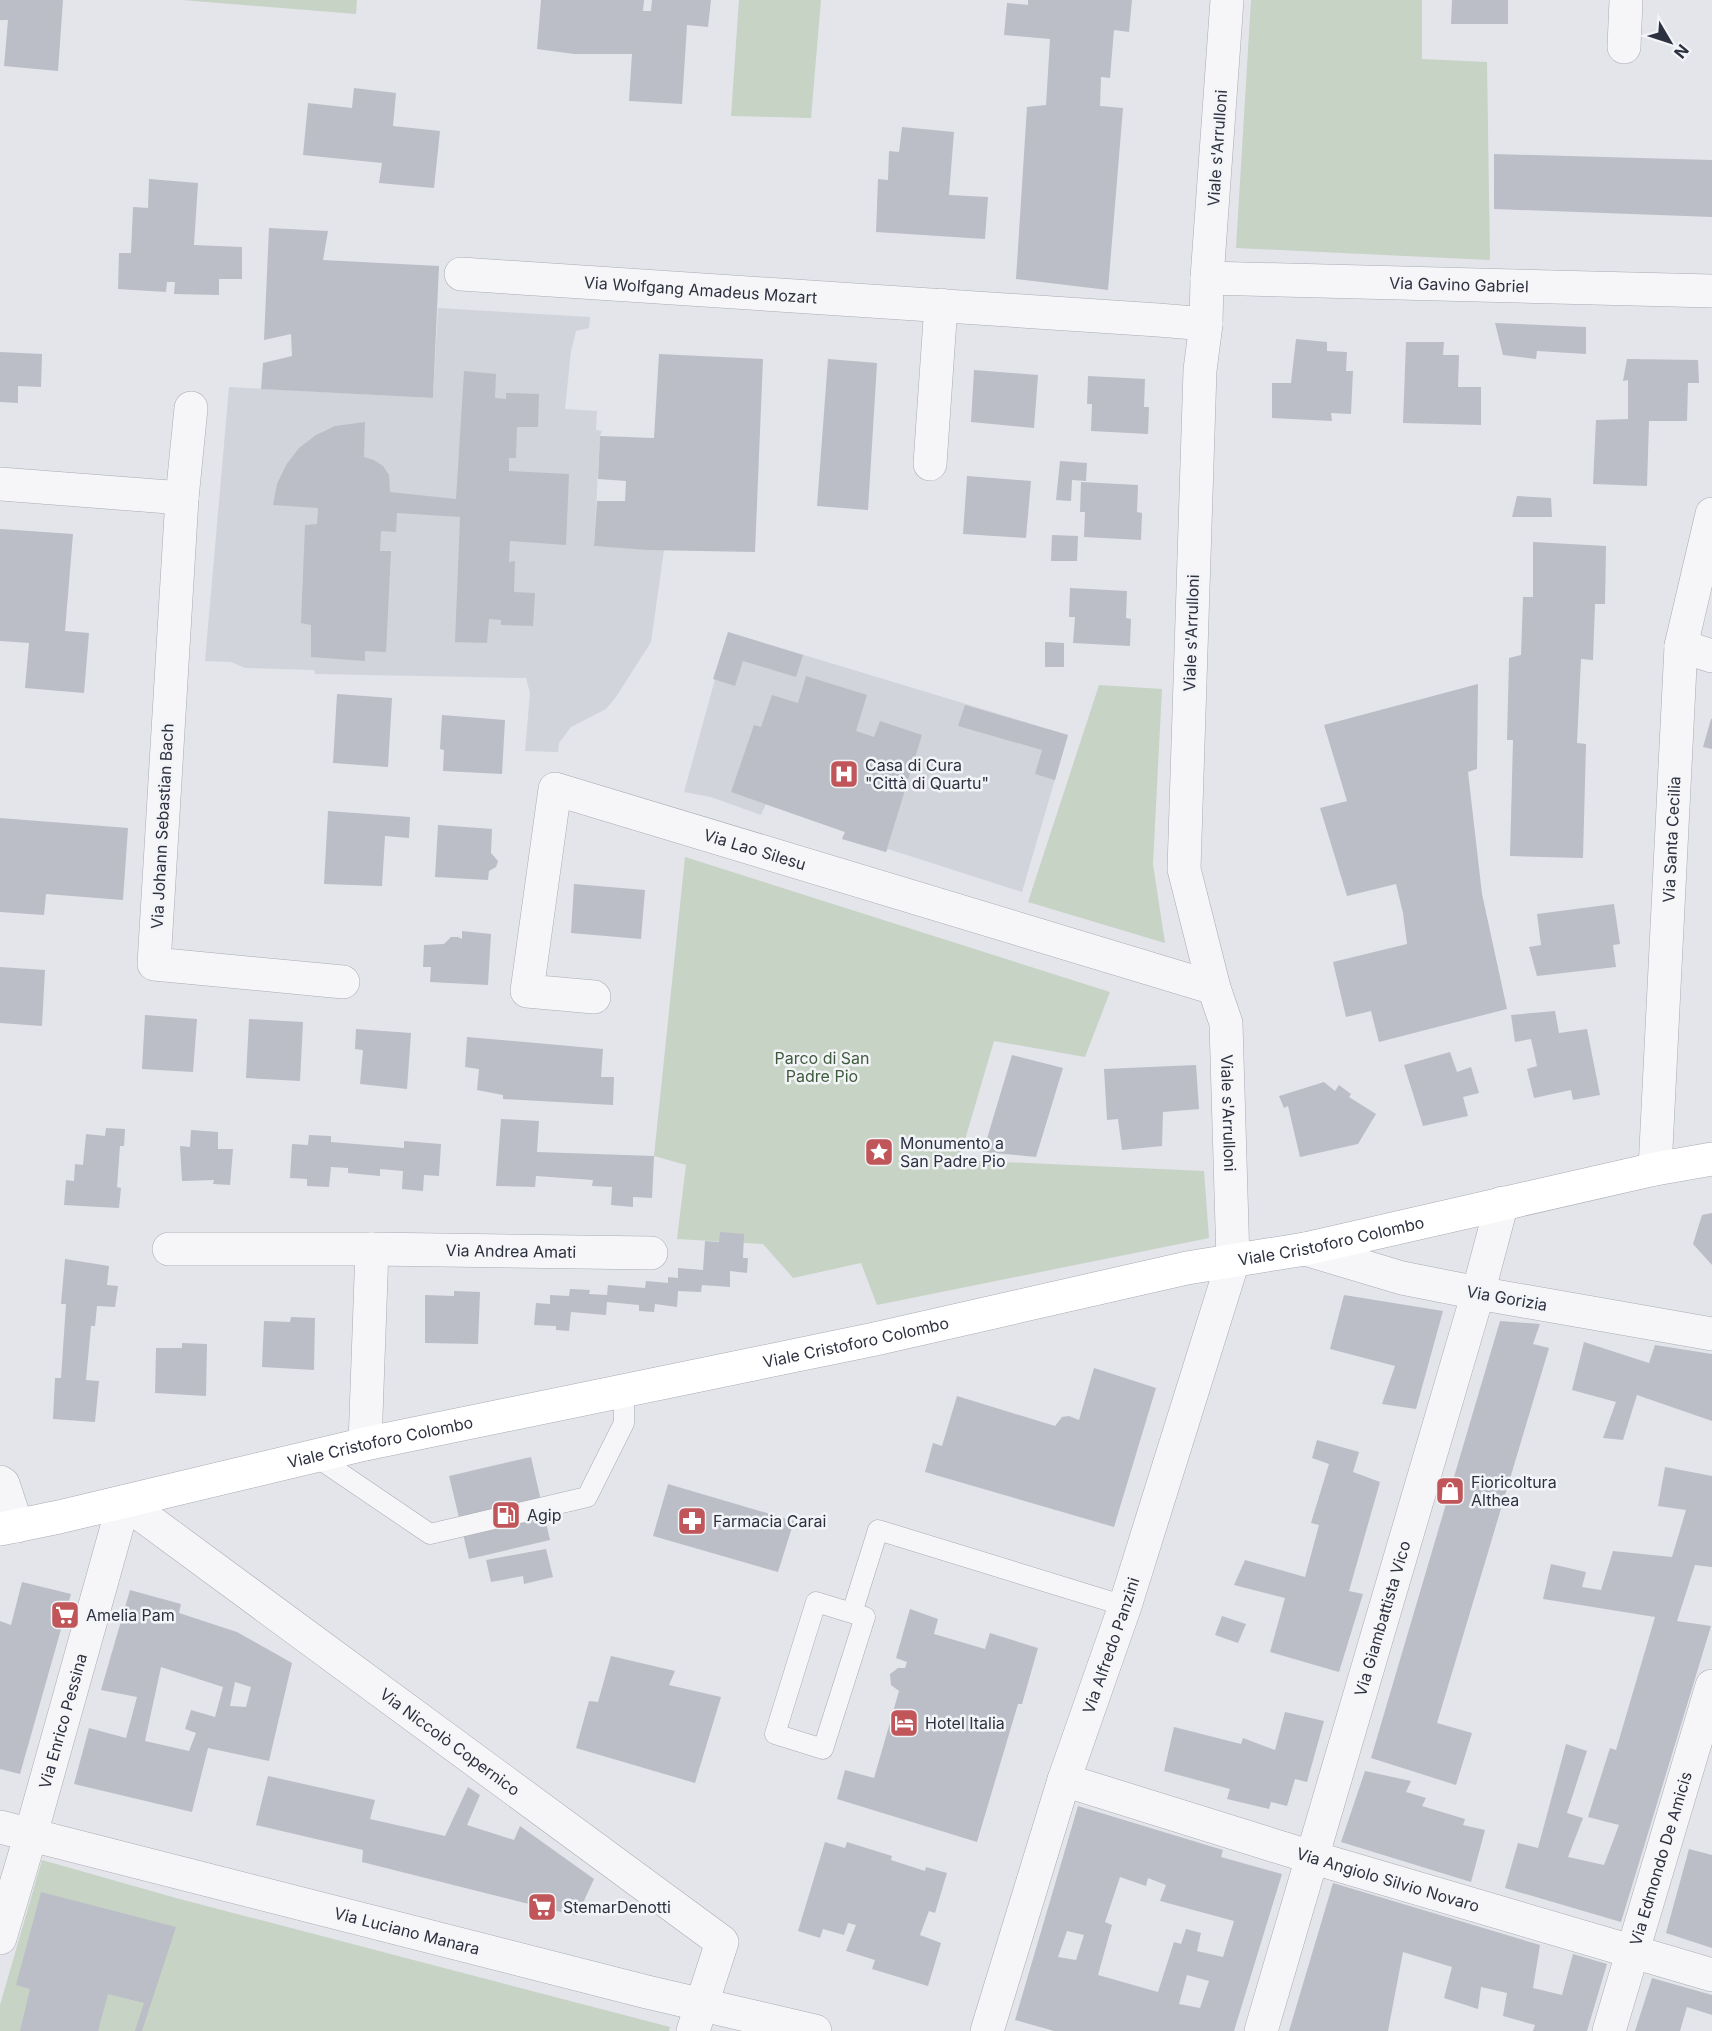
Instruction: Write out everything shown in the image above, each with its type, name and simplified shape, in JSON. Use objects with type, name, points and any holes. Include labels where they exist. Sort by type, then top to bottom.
[{"type":"main road","name":"Viale Cristoforo Colombo","points":[[9,1528],[365,1444],[875,1339],[1187,1268],[1305,1249],[1655,1169],[1712,1159]]},
{"type":"street","name":"Viale s'Arrulloni","points":[[1227,0],[1207,278],[1206,324],[1200,369],[1184,869],[1214,988],[1226,1023],[1233,1261]]},
{"type":"street","points":[[1624,47],[1626,0]]},
{"type":"street","name":"Via Wolfgang Amadeus Mozart","points":[[461,274],[1206,324]]},
{"type":"street","name":"Via Gavino Gabriel","points":[[1207,278],[1712,291]]},
{"type":"street","points":[[930,464],[941,305]]},
{"type":"street","name":"Via Johann Sebastian Bach","points":[[191,408],[182,498],[154,964],[344,982]]},
{"type":"street","points":[[0,484],[182,498]]},
{"type":"street","name":"Via Santa Cecilia","points":[[1655,1169],[1681,646],[1712,514]]},
{"type":"street","points":[[1681,646],[1712,656]]},
{"type":"street","name":"Via Lao Silesu","points":[[594,997],[527,991],[555,789],[1214,988]]},
{"type":"street","name":"Via Giambattista Vico","points":[[1261,2031],[1478,1293],[1502,1203]]},
{"type":"street","points":[[365,1444],[372,1248]]},
{"type":"street","name":"Via Andrea Amati","points":[[169,1249],[372,1248],[651,1253]]},
{"type":"street","name":"Via Gorizia","points":[[1305,1249],[1402,1278],[1712,1334]]},
{"type":"street","name":"Via Alfredo Panzini","points":[[987,2031],[1065,1780],[1125,1606],[1233,1261]]},
{"type":"street","points":[[0,1482],[3,1484],[9,1528]]},
{"type":"street","name":"Via Enrico Pessina","points":[[0,1938],[16,1831],[124,1502]]},
{"type":"street","name":"Via Niccolò Copernico","points":[[124,1502],[722,1942],[697,2018]]},
{"type":"street","name":"Via Edmondo De Amicis","points":[[1609,2031],[1712,1686]]},
{"type":"street","name":"Via Angiolo Silvio Novaro","points":[[1065,1780],[1311,1857],[1712,1975]]},
{"type":"street","name":"Via Luciano Manara","points":[[16,1831],[697,2018],[815,2031]]},
{"type":"lane","points":[[315,1456],[430,1534],[588,1497],[624,1423],[624,1392]]},
{"type":"lane","points":[[852,1613],[878,1530],[1125,1606]]},
{"type":"lane","points":[[816,1602],[852,1613],[865,1617],[823,1749],[775,1734],[816,1602]]},
{"type":"shaded area","points":[[438,308],[590,317],[589,328],[576,331],[571,351],[565,409],[597,411],[596,430],[602,431],[594,546],[664,550],[651,642],[606,709],[571,727],[559,743],[558,752],[525,751],[530,693],[526,678],[315,674],[314,670],[245,668],[231,662],[205,661],[229,387],[433,398]]},
{"type":"shaded area","points":[[728,632],[1068,735],[1022,892],[888,849],[886,852],[842,839],[845,832],[766,804],[761,815],[711,797],[684,792]]},
{"type":"green space","points":[[182,0],[357,0],[356,14]]},
{"type":"green space","points":[[739,0],[821,0],[811,118],[731,116]]},
{"type":"green space","points":[[1251,0],[1422,0],[1422,59],[1487,62],[1490,260],[1236,248]]},
{"type":"green space","points":[[1099,685],[1162,689],[1153,864],[1165,943],[1028,902]]},
{"type":"green space","name":"Parco di San Padre Pio","points":[[685,857],[1110,992],[1085,1057],[994,1041],[959,1160],[1204,1171],[1209,1238],[877,1305],[861,1263],[793,1278],[763,1244],[677,1239],[686,1165],[654,1156]]},
{"type":"green space","points":[[42,1860],[176,1898],[670,2027],[669,2031],[0,2031],[0,2005]]},
{"type":"building","points":[[0,0],[63,0],[58,71],[4,66],[8,20],[0,20]]},
{"type":"building","points":[[541,0],[644,0],[643,11],[651,11],[652,0],[711,0],[708,27],[687,25],[682,104],[629,101],[632,54],[574,54],[537,49]]},
{"type":"building","points":[[1028,0],[1132,0],[1129,32],[1114,30],[1110,78],[1101,77],[1100,106],[1123,108],[1108,290],[1016,279],[1027,107],[1046,105],[1050,39],[1004,35],[1007,3],[1028,5]]},
{"type":"building","points":[[1452,0],[1508,0],[1508,24],[1451,24]]},
{"type":"building","points":[[354,88],[396,93],[393,126],[440,131],[434,188],[379,183],[382,163],[303,155],[308,103],[352,108]]},
{"type":"building","points":[[902,127],[954,132],[949,195],[988,197],[985,239],[876,232],[878,179],[888,180],[889,151],[899,152]]},
{"type":"building","points":[[1494,154],[1712,160],[1712,217],[1494,209]]},
{"type":"building","points":[[149,179],[198,183],[194,245],[242,247],[242,279],[219,279],[219,295],[174,294],[175,282],[167,282],[166,292],[118,289],[119,253],[131,253],[133,207],[148,208]]},
{"type":"building","points":[[269,228],[328,231],[323,260],[439,266],[433,398],[261,389],[263,363],[292,356],[291,334],[264,340]]},
{"type":"building","points":[[1495,323],[1586,327],[1586,354],[1537,351],[1536,359],[1503,355]]},
{"type":"building","points":[[1296,339],[1327,342],[1327,351],[1347,352],[1346,371],[1353,371],[1351,414],[1331,413],[1332,421],[1272,418],[1272,383],[1291,383]]},
{"type":"building","points":[[1406,342],[1444,342],[1443,355],[1459,355],[1458,387],[1481,387],[1481,425],[1403,423]]},
{"type":"building","points":[[0,352],[42,354],[41,387],[18,386],[18,403],[0,402]]},
{"type":"building","points":[[659,354],[763,359],[755,552],[648,550],[594,546],[597,501],[625,501],[626,481],[598,479],[600,436],[654,438]]},
{"type":"building","points":[[828,359],[877,363],[868,510],[817,506]]},
{"type":"building","points":[[1627,359],[1698,360],[1699,383],[1688,383],[1687,421],[1649,421],[1647,486],[1593,484],[1596,420],[1628,419],[1628,380],[1623,381]]},
{"type":"building","points":[[974,370],[1038,375],[1034,428],[971,422]]},
{"type":"building","points":[[464,371],[496,374],[495,398],[506,399],[506,393],[539,394],[538,427],[517,427],[516,458],[509,458],[509,471],[569,474],[566,545],[510,541],[509,562],[515,561],[514,592],[535,593],[533,626],[501,625],[501,620],[489,619],[487,643],[455,642],[460,517],[397,513],[396,532],[381,531],[380,551],[391,551],[386,652],[365,651],[365,661],[311,657],[311,625],[301,623],[305,525],[317,524],[318,508],[273,505],[277,484],[286,465],[299,448],[316,435],[335,426],[365,422],[364,457],[383,466],[389,475],[390,492],[456,499]]},
{"type":"building","points":[[1088,376],[1145,379],[1144,407],[1149,407],[1148,434],[1091,431],[1092,404],[1087,404]]},
{"type":"building","points":[[1060,461],[1087,463],[1086,481],[1072,480],[1071,501],[1056,500]]},
{"type":"building","points":[[967,476],[1031,481],[1026,538],[963,534]]},
{"type":"building","points":[[1081,482],[1138,485],[1137,512],[1142,513],[1141,540],[1084,537],[1085,512],[1080,512]]},
{"type":"building","points":[[1517,496],[1551,498],[1552,517],[1512,517]]},
{"type":"building","points":[[0,529],[73,534],[65,631],[89,633],[84,693],[25,688],[29,643],[0,641]]},
{"type":"building","points":[[1052,535],[1078,536],[1077,561],[1051,561]]},
{"type":"building","points":[[1533,542],[1606,546],[1605,604],[1595,604],[1593,660],[1581,659],[1577,743],[1586,744],[1583,858],[1510,856],[1513,740],[1507,740],[1509,658],[1521,655],[1523,597],[1533,597]]},
{"type":"building","points":[[1070,588],[1127,591],[1126,618],[1131,619],[1130,646],[1073,643],[1075,617],[1069,617]]},
{"type":"building","points":[[728,632],[803,655],[796,677],[743,661],[735,686],[713,679]]},
{"type":"building","points":[[1045,642],[1064,643],[1064,667],[1045,667]]},
{"type":"building","points":[[806,676],[867,695],[856,731],[874,737],[880,721],[922,735],[886,852],[842,839],[845,832],[731,792],[754,725],[761,727],[772,695],[798,703]]},
{"type":"building","points":[[1478,684],[1477,769],[1468,772],[1482,894],[1507,1009],[1379,1042],[1371,1011],[1346,1017],[1333,962],[1407,944],[1403,913],[1396,884],[1347,896],[1320,808],[1347,801],[1324,725]]},
{"type":"building","points":[[337,694],[392,698],[388,767],[333,763]]},
{"type":"building","points":[[965,705],[1068,735],[1055,780],[1035,774],[1042,750],[958,726]]},
{"type":"building","points":[[442,715],[505,720],[502,774],[443,771],[444,750],[440,749]]},
{"type":"building","points":[[1712,719],[1712,749],[1703,747]]},
{"type":"building","points":[[328,811],[410,817],[409,838],[385,836],[382,886],[324,884]]},
{"type":"building","points":[[0,818],[128,828],[123,900],[46,894],[44,915],[0,912]]},
{"type":"building","points":[[438,825],[492,829],[491,853],[498,861],[496,867],[489,871],[488,880],[435,877]]},
{"type":"building","points":[[574,884],[645,890],[641,939],[571,933]]},
{"type":"building","points":[[1614,904],[1620,944],[1613,945],[1616,967],[1537,976],[1529,947],[1541,945],[1537,914]]},
{"type":"building","points":[[462,931],[491,934],[488,985],[430,982],[431,967],[423,967],[424,945],[444,944],[451,937],[462,939]]},
{"type":"building","points":[[0,967],[45,970],[42,1026],[0,1023]]},
{"type":"building","points":[[1555,1011],[1559,1033],[1587,1029],[1600,1095],[1573,1100],[1571,1090],[1534,1098],[1527,1069],[1537,1066],[1531,1039],[1515,1042],[1511,1015]]},
{"type":"building","points":[[145,1015],[197,1019],[193,1072],[142,1069]]},
{"type":"building","points":[[249,1019],[303,1022],[300,1081],[246,1078]]},
{"type":"building","points":[[356,1029],[411,1033],[407,1089],[360,1084],[363,1050],[355,1049]]},
{"type":"building","points":[[467,1037],[603,1049],[601,1077],[614,1077],[613,1105],[503,1099],[503,1095],[477,1090],[479,1069],[465,1067]]},
{"type":"building","points":[[1450,1052],[1457,1072],[1471,1067],[1479,1093],[1463,1097],[1468,1116],[1423,1126],[1404,1065]]},
{"type":"building","points":[[1012,1055],[1063,1068],[1036,1157],[983,1152]]},
{"type":"building","points":[[1196,1065],[1199,1109],[1163,1112],[1162,1146],[1122,1150],[1118,1119],[1107,1120],[1104,1069]]},
{"type":"building","points":[[1324,1082],[1335,1091],[1339,1085],[1351,1094],[1349,1097],[1376,1114],[1358,1144],[1300,1157],[1288,1106],[1284,1108],[1279,1096]]},
{"type":"building","points":[[501,1119],[539,1121],[537,1152],[654,1156],[652,1198],[633,1197],[633,1207],[611,1205],[612,1187],[592,1186],[593,1180],[536,1176],[535,1187],[496,1186]]},
{"type":"building","points":[[106,1128],[125,1129],[124,1146],[120,1146],[117,1187],[121,1188],[119,1208],[64,1205],[66,1180],[74,1181],[75,1164],[83,1165],[86,1134],[105,1136]]},
{"type":"building","points":[[191,1130],[218,1132],[218,1149],[233,1149],[230,1185],[213,1184],[214,1180],[182,1181],[180,1146],[190,1147]]},
{"type":"building","points":[[309,1135],[331,1136],[331,1142],[404,1148],[404,1141],[441,1144],[439,1176],[424,1175],[423,1191],[402,1189],[403,1171],[380,1169],[380,1176],[348,1173],[348,1168],[331,1167],[329,1187],[307,1186],[307,1179],[290,1178],[292,1144],[308,1145]]},
{"type":"building","points":[[1712,1213],[1712,1265],[1693,1244],[1702,1215]]},
{"type":"building","points":[[720,1232],[744,1234],[743,1258],[748,1258],[747,1273],[730,1271],[730,1287],[702,1285],[701,1292],[678,1291],[677,1307],[655,1304],[654,1312],[639,1311],[639,1305],[607,1302],[606,1315],[571,1312],[569,1331],[556,1330],[556,1326],[534,1325],[536,1303],[550,1304],[550,1295],[569,1296],[570,1289],[590,1290],[589,1294],[607,1295],[608,1285],[645,1288],[646,1281],[668,1283],[668,1277],[678,1278],[678,1268],[703,1270],[705,1241],[719,1242]]},
{"type":"building","points":[[65,1259],[109,1266],[107,1285],[118,1286],[115,1307],[97,1306],[95,1326],[91,1326],[86,1380],[99,1381],[95,1422],[53,1419],[55,1378],[61,1378],[66,1304],[61,1304]]},
{"type":"building","points":[[454,1291],[480,1292],[478,1344],[425,1343],[425,1295],[454,1296]]},
{"type":"building","points":[[1344,1295],[1443,1311],[1416,1409],[1382,1404],[1395,1366],[1330,1349]]},
{"type":"building","points":[[291,1317],[315,1318],[314,1370],[262,1367],[264,1321],[290,1322]]},
{"type":"building","points":[[1500,1321],[1540,1324],[1533,1344],[1549,1348],[1437,1723],[1472,1733],[1456,1785],[1371,1758]]},
{"type":"building","points":[[1584,1342],[1649,1363],[1655,1345],[1712,1354],[1712,1421],[1637,1395],[1623,1440],[1603,1438],[1616,1402],[1572,1390]]},
{"type":"building","points":[[182,1343],[207,1344],[206,1396],[155,1393],[156,1348],[182,1348]]},
{"type":"building","points":[[1094,1368],[1156,1388],[1114,1527],[925,1472],[933,1443],[942,1446],[957,1396],[1055,1426],[1062,1417],[1069,1416],[1079,1420]]},
{"type":"building","points":[[1317,1440],[1359,1452],[1353,1472],[1380,1482],[1349,1591],[1363,1594],[1339,1672],[1270,1652],[1285,1598],[1234,1585],[1245,1560],[1305,1577],[1319,1525],[1311,1523],[1329,1464],[1312,1458]]},
{"type":"building","points":[[531,1457],[550,1540],[469,1559],[449,1476]]},
{"type":"building","points":[[1665,1467],[1712,1476],[1712,1567],[1695,1565],[1677,1621],[1711,1626],[1621,1922],[1505,1888],[1518,1843],[1538,1848],[1566,1744],[1587,1751],[1567,1813],[1583,1818],[1568,1857],[1604,1865],[1619,1825],[1588,1817],[1610,1748],[1616,1750],[1655,1617],[1543,1599],[1551,1564],[1586,1572],[1582,1587],[1601,1590],[1613,1551],[1672,1557],[1686,1510],[1658,1506]]},
{"type":"building","points":[[668,1484],[794,1521],[778,1572],[653,1536]]},
{"type":"building","points":[[546,1549],[553,1577],[524,1584],[523,1576],[491,1582],[486,1560]]},
{"type":"building","points":[[22,1582],[71,1594],[20,1774],[0,1769],[0,1621],[11,1625]]},
{"type":"building","points":[[130,1590],[181,1604],[179,1613],[237,1632],[292,1663],[269,1761],[208,1748],[192,1812],[74,1784],[89,1728],[126,1738],[137,1697],[101,1690]],"holes":[[[161,1667],[223,1687],[215,1717],[191,1710],[185,1729],[196,1733],[189,1751],[145,1741]],[[235,1682],[251,1687],[246,1707],[230,1706]]]},
{"type":"building","points":[[910,1609],[938,1619],[934,1634],[985,1649],[990,1633],[1038,1648],[1022,1704],[1018,1704],[977,1842],[837,1799],[845,1770],[874,1778],[899,1691],[891,1685],[890,1674],[898,1668],[905,1668],[907,1662],[896,1658]]},
{"type":"building","points":[[1222,1616],[1246,1624],[1238,1643],[1215,1635]]},
{"type":"building","points":[[611,1656],[675,1671],[669,1685],[721,1697],[695,1783],[576,1748],[589,1701],[598,1702]]},
{"type":"building","points":[[1285,1712],[1324,1721],[1307,1782],[1295,1779],[1287,1806],[1271,1802],[1269,1809],[1227,1799],[1230,1789],[1164,1771],[1174,1727],[1241,1744],[1243,1738],[1275,1750]]},
{"type":"building","points":[[1365,1771],[1411,1781],[1406,1792],[1426,1798],[1422,1806],[1465,1819],[1463,1825],[1485,1830],[1471,1882],[1341,1842]]},
{"type":"building","points":[[268,1776],[375,1800],[370,1819],[445,1836],[468,1787],[480,1795],[467,1825],[514,1840],[520,1826],[594,1879],[577,1916],[362,1862],[363,1850],[256,1825]]},
{"type":"building","points":[[1078,1806],[1223,1850],[1221,1857],[1282,1874],[1234,2031],[1054,2031],[1015,2020]],"holes":[[[1120,1877],[1146,1886],[1148,1878],[1166,1885],[1160,1901],[1234,1921],[1223,1957],[1197,1951],[1201,1933],[1186,1929],[1181,1944],[1174,1942],[1158,1992],[1098,1975],[1112,1925],[1105,1922]],[[1067,1931],[1084,1935],[1076,1960],[1058,1957]],[[1187,1975],[1209,1981],[1200,2008],[1179,2004]]]},
{"type":"building","points":[[825,1842],[845,1848],[847,1842],[892,1856],[891,1860],[925,1871],[926,1867],[947,1873],[935,1913],[929,1911],[920,1935],[941,1943],[928,1986],[872,1969],[875,1960],[846,1951],[856,1925],[848,1923],[844,1935],[823,1929],[820,1938],[798,1931]]},
{"type":"building","points":[[1689,1849],[1712,1855],[1712,1948],[1666,1933]]},
{"type":"building","points":[[1333,1883],[1540,1945],[1533,1988],[1562,1995],[1573,1954],[1607,1964],[1587,2031],[1533,2031],[1535,2025],[1503,2016],[1507,1993],[1481,1987],[1478,2009],[1444,1998],[1452,1967],[1403,1952],[1388,2031],[1289,2031]]},
{"type":"building","points":[[41,1892],[176,1927],[142,2031],[135,2031],[144,2003],[108,1994],[98,2031],[20,2031],[30,1989],[16,1985]]},
{"type":"building","points":[[1652,1978],[1712,1995],[1712,2015],[1687,2007],[1680,2031],[1635,2031]]},
{"type":"place","name":"Casa di Cura \"Città di Quartu\"","points":[[844,774]]},
{"type":"place","name":"Monumento a San Padre Pio","points":[[879,1152]]},
{"type":"place","name":"Fioricoltura Althea","points":[[1450,1491]]},
{"type":"place","name":"Agip","points":[[506,1515]]},
{"type":"place","name":"Farmacia Carai","points":[[692,1521]]},
{"type":"place","name":"Amelia Pam","points":[[65,1615]]},
{"type":"place","name":"Hotel Italia","points":[[904,1723]]},
{"type":"place","name":"StemarDenotti","points":[[542,1907]]}]
